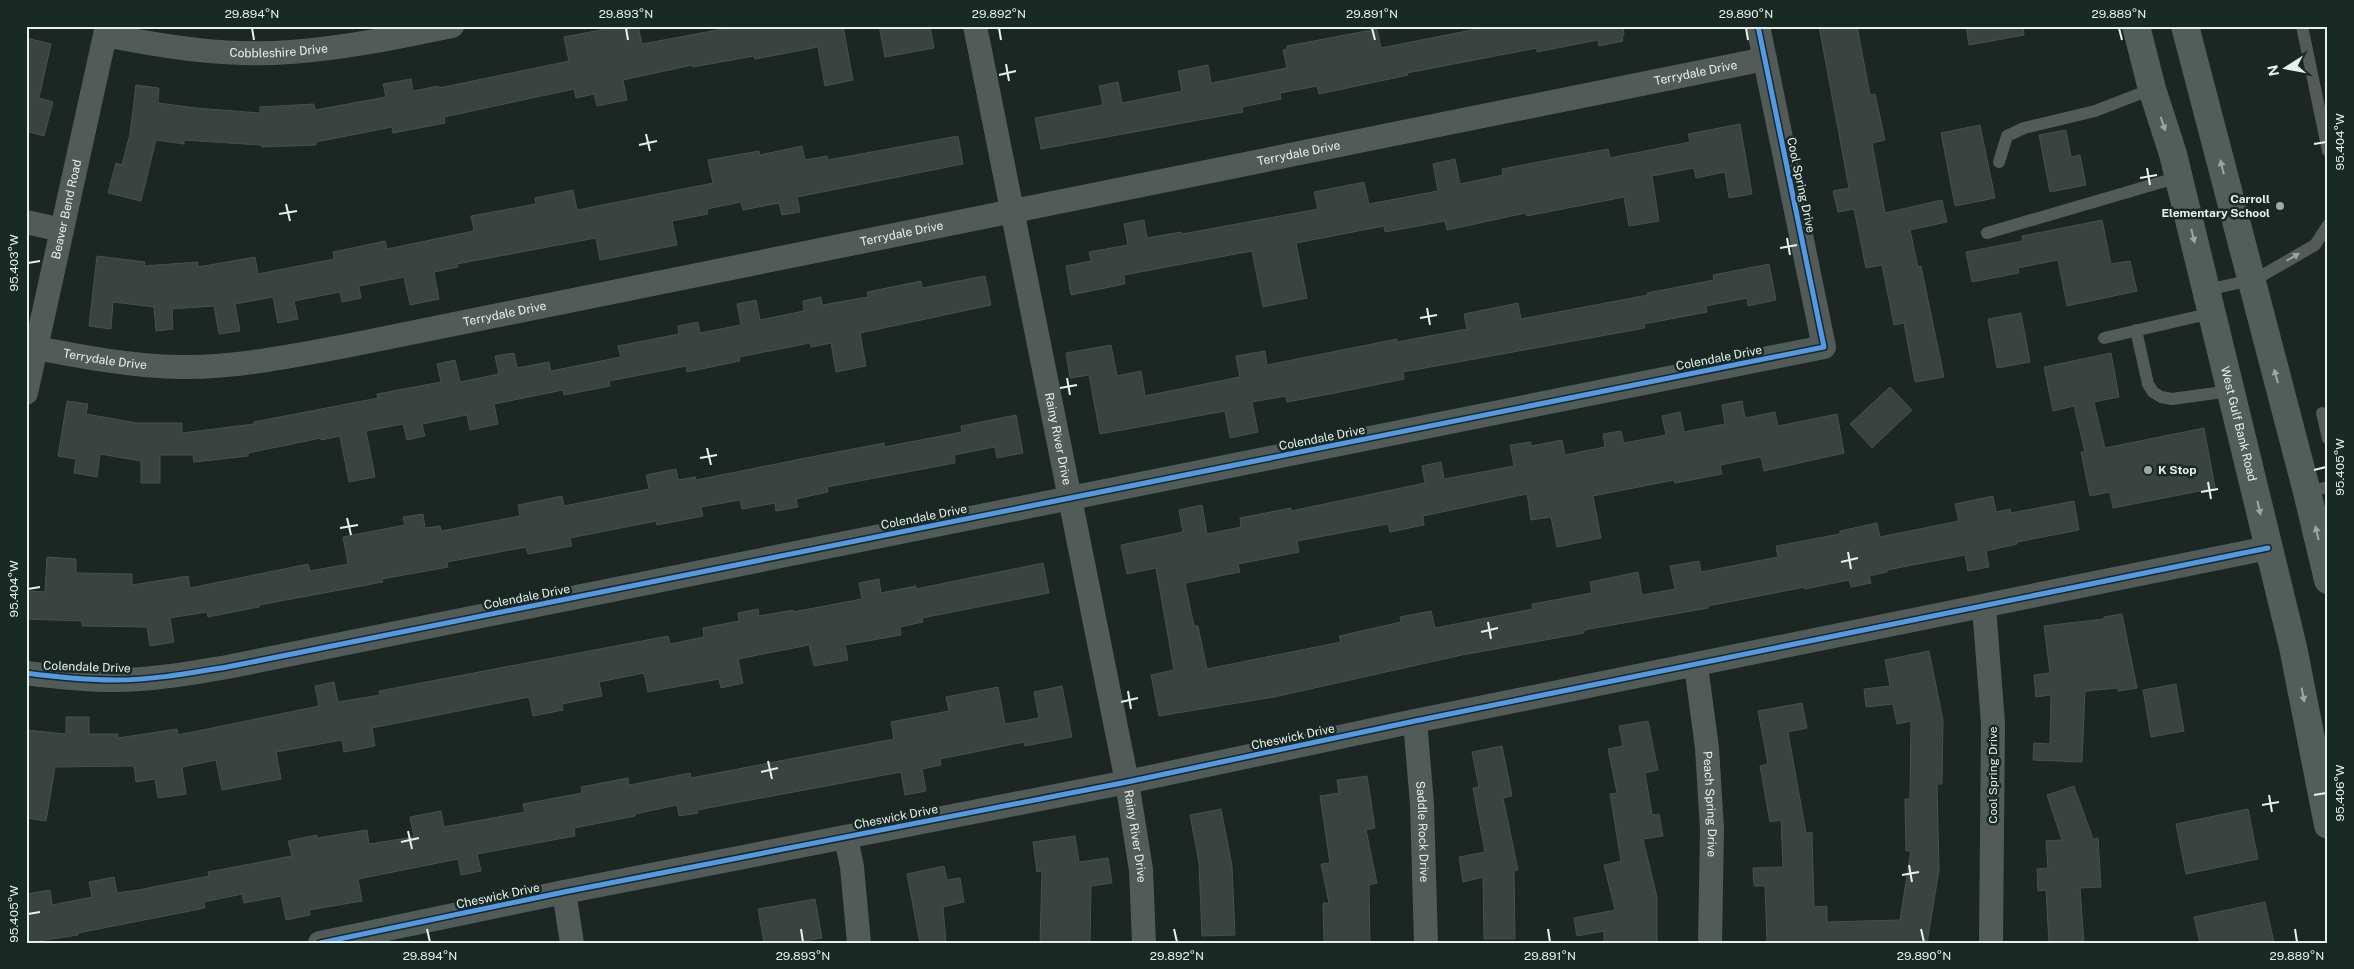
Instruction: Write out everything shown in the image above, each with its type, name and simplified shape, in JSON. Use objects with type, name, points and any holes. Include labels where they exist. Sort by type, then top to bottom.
[{"type":"main road","name":"West Gulf Bank Road","points":[[2136,26],[2152,89],[2179,177],[2268,548],[2322,760],[2328,825]]},
{"type":"main road","points":[[2185,26],[2251,280],[2317,490],[2328,580]]},
{"type":"street","name":"Cobbleshire Drive","points":[[106,31],[170,48],[229,52],[289,52],[342,47],[452,26]]},
{"type":"street","name":"Rainy River Drive","points":[[976,26],[1127,782],[1142,870],[1144,943]]},
{"type":"street","name":"Cool Spring Drive","points":[[1758,26],[1824,347]]},
{"type":"street","name":"Beaver Bend Road","points":[[26,393],[106,31]]},
{"type":"street","name":"Terrydale Drive","points":[[36,348],[110,362],[180,367],[256,362],[346,346],[1765,59]]},
{"type":"street","points":[[26,222],[62,230]]},
{"type":"street","name":"Colendale Drive","points":[[26,674],[61,678],[116,680],[176,675],[227,667],[1824,347]]},
{"type":"street","name":"Cheswick Drive","points":[[320,943],[564,892],[1127,782],[1415,721],[1696,666],[2268,548]]},
{"type":"street","name":"Cool Spring Drive","points":[[1984,607],[1993,723],[1991,943]]},
{"type":"street","name":"Peach Spring Drive","points":[[1696,666],[1708,748],[1712,829],[1710,943]]},
{"type":"street","name":"Saddle Rock Drive","points":[[1415,721],[1422,804],[1426,943]]},
{"type":"street","points":[[846,837],[852,867],[859,943]]},
{"type":"street","points":[[564,892],[572,943]]},
{"type":"lane","points":[[2302,26],[2328,151]]},
{"type":"lane","points":[[1998,162],[2007,136],[2024,128],[2095,111],[2152,89]]},
{"type":"lane","points":[[1987,233],[2179,177]]},
{"type":"lane","points":[[2104,338],[2136,330],[2209,302],[2315,245],[2328,224]]},
{"type":"lane","points":[[2136,330],[2148,384],[2153,392],[2161,397],[2172,398],[2230,391]]},
{"type":"lane","points":[[2322,413],[2328,439]]},
{"type":"building","points":[[622,26],[638,26],[642,44],[739,26],[843,26],[853,80],[825,86],[818,47],[755,59],[754,56],[693,67],[692,65],[623,80],[627,100],[597,106],[594,94],[576,98],[574,89],[444,117],[445,123],[393,133],[392,127],[316,142],[316,145],[262,147],[261,145],[184,140],[184,144],[156,140],[141,201],[108,193],[116,163],[122,165],[130,134],[136,85],[159,88],[158,103],[260,113],[260,107],[314,104],[315,110],[386,97],[383,84],[411,79],[413,91],[438,86],[439,88],[569,61],[564,37]]},
{"type":"building","points":[[879,26],[930,26],[934,48],[885,57]]},
{"type":"building","points":[[1492,26],[1623,26],[1624,35],[1622,35],[1623,41],[1599,46],[1598,40],[1537,52],[1537,48],[1407,73],[1408,75],[1319,94],[1317,86],[1280,93],[1281,99],[1242,107],[1243,112],[1041,149],[1035,118],[1103,105],[1099,86],[1118,82],[1122,103],[1182,91],[1178,71],[1208,65],[1211,83],[1287,68],[1283,50],[1287,49],[1287,46],[1377,29],[1381,48]]},
{"type":"building","points":[[1819,26],[1857,26],[1870,95],[1875,94],[1885,140],[1872,143],[1885,213],[1942,200],[1947,222],[1910,230],[1918,267],[1921,266],[1944,377],[1915,382],[1904,323],[1894,325],[1882,265],[1866,268],[1854,209],[1838,212],[1833,191],[1849,188]]},
{"type":"building","points":[[1966,26],[2023,26],[2024,35],[1969,45]]},
{"type":"building","points":[[26,38],[51,44],[39,98],[53,102],[44,136],[26,131]]},
{"type":"building","points":[[1740,124],[1752,194],[1729,198],[1725,172],[1696,178],[1694,168],[1652,176],[1659,221],[1629,226],[1624,197],[1527,216],[1526,213],[1447,230],[1445,221],[1385,232],[1384,226],[1296,243],[1307,298],[1263,307],[1252,251],[1124,275],[1125,284],[1071,295],[1066,266],[1091,261],[1089,252],[1128,245],[1124,224],[1144,220],[1147,238],[1181,232],[1182,234],[1318,209],[1314,192],[1364,182],[1369,204],[1438,191],[1433,164],[1455,159],[1460,184],[1503,175],[1502,169],[1608,149],[1610,158],[1690,142],[1688,134]]},
{"type":"building","points":[[1980,125],[1995,198],[1955,206],[1941,133]]},
{"type":"building","points":[[2066,130],[2071,157],[2080,155],[2086,185],[2050,192],[2039,135]]},
{"type":"building","points":[[958,136],[963,164],[797,197],[800,212],[782,215],[779,203],[743,210],[741,202],[707,209],[708,214],[672,221],[677,245],[600,260],[596,238],[457,264],[458,267],[434,272],[439,299],[410,305],[404,277],[359,286],[361,298],[342,302],[340,292],[294,301],[298,319],[278,323],[273,297],[235,304],[240,331],[219,334],[214,306],[172,309],[173,329],[156,331],[154,307],[113,302],[111,329],[89,326],[97,256],[145,262],[144,266],[198,262],[198,267],[255,257],[258,274],[334,259],[333,252],[385,241],[387,249],[474,231],[471,216],[536,204],[535,198],[573,190],[577,210],[713,183],[708,160],[759,151],[760,155],[802,146],[805,160],[827,156],[828,160]]},
{"type":"building","points":[[2102,220],[2111,264],[2130,261],[2137,291],[2067,306],[2058,260],[2018,268],[2019,273],[1972,282],[1966,252],[2023,241],[2022,236]]},
{"type":"building","points":[[1769,264],[1776,300],[1748,306],[1747,298],[1706,306],[1707,312],[1644,324],[1645,328],[1403,372],[1404,379],[1287,402],[1286,396],[1252,402],[1258,432],[1230,438],[1225,411],[1100,434],[1089,375],[1070,378],[1066,353],[1111,345],[1117,376],[1141,371],[1145,396],[1240,377],[1236,356],[1265,351],[1267,365],[1397,339],[1397,342],[1467,329],[1464,314],[1518,303],[1521,319],[1648,295],[1647,293],[1714,280],[1713,275]]},
{"type":"building","points":[[985,276],[991,305],[860,333],[866,366],[836,372],[831,343],[811,347],[810,343],[739,357],[740,361],[687,372],[686,366],[609,381],[610,386],[564,395],[563,390],[494,404],[498,424],[470,430],[467,415],[422,424],[425,436],[407,440],[403,424],[366,431],[375,477],[349,482],[340,436],[248,453],[248,456],[194,462],[193,455],[160,455],[160,483],[141,483],[141,461],[100,454],[97,477],[74,473],[76,459],[58,456],[67,401],[88,404],[86,414],[137,423],[182,423],[182,433],[254,424],[254,422],[378,398],[377,394],[441,382],[437,364],[455,360],[460,382],[499,374],[495,356],[514,353],[517,368],[549,362],[551,371],[621,357],[618,346],[679,334],[678,326],[698,322],[700,333],[741,325],[737,304],[756,300],[760,320],[804,311],[803,301],[821,297],[822,305],[868,297],[867,292],[921,281],[922,288]]},
{"type":"building","points":[[2021,313],[2030,362],[1997,368],[1988,319]]},
{"type":"building","name":"K Stop","points":[[2111,353],[2119,397],[2094,402],[2105,448],[2204,428],[2215,488],[2113,508],[2110,492],[2090,496],[2081,452],[2085,452],[2074,406],[2053,411],[2044,367]]},
{"type":"building","points":[[1890,387],[1912,410],[1872,448],[1850,424]]},
{"type":"building","points":[[1742,401],[1745,418],[1775,412],[1778,426],[1837,414],[1844,453],[1764,471],[1761,457],[1720,465],[1722,474],[1675,483],[1674,480],[1593,496],[1601,538],[1557,547],[1551,517],[1531,520],[1527,494],[1423,516],[1424,525],[1390,532],[1388,524],[1297,541],[1299,552],[1238,564],[1240,572],[1185,583],[1194,626],[1198,626],[1207,669],[1341,642],[1339,636],[1401,622],[1400,617],[1431,611],[1435,628],[1533,609],[1532,604],[1592,593],[1590,582],[1638,572],[1642,595],[1675,589],[1670,566],[1699,561],[1701,572],[1778,557],[1776,546],[1840,534],[1840,531],[1877,523],[1880,537],[1959,521],[1955,504],[1993,496],[1996,512],[2010,509],[2011,513],[2074,501],[2079,530],[2017,542],[2017,544],[1986,551],[1989,567],[1968,571],[1965,555],[1887,570],[1887,572],[1869,576],[1871,583],[1851,587],[1849,580],[1805,589],[1805,587],[1708,606],[1708,608],[1584,630],[1584,633],[1462,655],[1274,697],[1159,716],[1151,675],[1174,670],[1156,568],[1127,574],[1121,545],[1183,532],[1179,510],[1202,505],[1207,534],[1241,527],[1240,518],[1291,508],[1291,511],[1425,483],[1422,466],[1441,462],[1444,479],[1514,466],[1510,445],[1531,442],[1531,446],[1562,440],[1565,455],[1605,447],[1603,434],[1621,431],[1624,443],[1666,435],[1662,416],[1680,412],[1684,432],[1725,424],[1722,405]]},
{"type":"building","points":[[1016,415],[1023,453],[997,458],[995,447],[954,455],[955,463],[827,487],[828,492],[796,499],[798,507],[776,511],[775,503],[742,509],[740,500],[701,507],[703,516],[657,525],[656,521],[570,538],[572,546],[528,554],[526,547],[447,562],[448,567],[382,579],[383,582],[259,605],[259,607],[208,617],[207,612],[170,618],[174,642],[150,646],[147,627],[82,626],[82,621],[26,619],[26,591],[45,592],[47,557],[76,559],[76,573],[132,574],[132,585],[188,576],[190,588],[308,564],[310,571],[348,564],[343,537],[405,525],[403,517],[423,514],[425,528],[440,526],[441,531],[520,516],[518,505],[562,496],[564,506],[649,489],[646,475],[676,469],[678,480],[695,477],[696,480],[884,443],[884,447],[962,432],[961,426]]},
{"type":"building","points":[[1043,563],[1049,593],[922,618],[923,622],[900,627],[901,635],[845,645],[848,660],[814,666],[809,645],[738,659],[743,683],[721,688],[719,679],[648,692],[644,673],[599,682],[602,696],[562,704],[563,710],[533,716],[529,697],[372,728],[375,746],[344,752],[342,740],[276,752],[281,779],[222,790],[216,760],[182,767],[186,794],[158,798],[155,779],[136,782],[134,766],[55,767],[46,821],[26,818],[26,730],[66,734],[66,717],[89,717],[89,734],[118,734],[118,738],[177,729],[178,735],[319,706],[315,686],[334,682],[338,702],[380,695],[379,691],[668,636],[670,644],[704,637],[703,628],[739,621],[738,613],[758,609],[759,616],[793,610],[793,612],[862,599],[859,583],[879,579],[881,593],[916,586],[916,589]]},
{"type":"building","points":[[2122,614],[2137,688],[2118,691],[2118,688],[2085,691],[2082,762],[2033,760],[2034,743],[2050,744],[2051,695],[2036,697],[2034,675],[2050,673],[2044,626],[2104,619],[2104,617]]},
{"type":"building","points":[[1929,651],[1943,720],[1942,784],[1937,784],[1939,870],[1927,943],[1767,943],[1765,886],[1754,886],[1753,868],[1783,867],[1781,820],[1770,822],[1760,766],[1768,764],[1758,711],[1802,703],[1807,728],[1788,732],[1806,833],[1812,832],[1814,907],[1827,906],[1827,922],[1900,920],[1911,851],[1906,851],[1905,799],[1910,799],[1911,721],[1897,724],[1893,704],[1866,707],[1864,689],[1890,686],[1885,660]]},
{"type":"building","points":[[2176,684],[2184,731],[2151,737],[2143,690]]},
{"type":"building","points":[[1062,686],[1072,737],[1025,746],[1024,742],[940,759],[941,765],[922,769],[926,791],[905,795],[901,772],[697,810],[698,813],[679,816],[677,805],[635,814],[635,816],[574,828],[575,836],[477,854],[481,871],[461,875],[458,859],[358,879],[362,901],[309,910],[310,915],[286,920],[281,896],[244,903],[242,894],[204,902],[205,908],[78,933],[78,935],[26,943],[26,894],[50,890],[52,905],[92,897],[89,882],[114,877],[117,893],[138,890],[209,876],[208,872],[292,856],[288,841],[317,835],[317,838],[367,830],[369,844],[414,837],[410,817],[441,811],[444,827],[525,812],[523,804],[582,793],[581,787],[628,778],[629,785],[690,773],[691,778],[894,739],[891,722],[949,711],[946,697],[998,687],[1005,724],[1039,718],[1034,692]]},
{"type":"building","points":[[1648,721],[1658,770],[1645,773],[1652,815],[1659,814],[1663,836],[1643,839],[1657,897],[1657,943],[1604,943],[1604,931],[1577,936],[1574,918],[1615,910],[1604,865],[1621,861],[1610,794],[1617,793],[1608,749],[1623,746],[1619,726]]},
{"type":"building","points":[[1502,746],[1512,796],[1503,798],[1518,870],[1514,871],[1515,939],[1484,939],[1483,877],[1463,882],[1459,857],[1485,852],[1473,788],[1479,787],[1472,752]]},
{"type":"building","points":[[1367,776],[1375,828],[1366,830],[1377,883],[1369,885],[1370,943],[1324,943],[1323,903],[1329,903],[1321,864],[1330,863],[1320,796],[1339,793],[1337,780]]},
{"type":"building","points":[[2074,786],[2093,839],[2098,838],[2101,887],[2080,888],[2084,943],[2049,943],[2046,890],[2038,891],[2037,869],[2048,868],[2046,841],[2062,840],[2047,795]]},
{"type":"building","points":[[1221,809],[1232,866],[1235,935],[1202,936],[1199,863],[1190,815]]},
{"type":"building","points":[[2248,809],[2258,859],[2186,874],[2176,824]]},
{"type":"building","points":[[1075,836],[1079,862],[1108,858],[1112,883],[1091,886],[1090,943],[1040,943],[1042,871],[1037,872],[1033,842]]},
{"type":"building","points":[[944,866],[947,880],[960,878],[964,902],[943,907],[946,943],[920,943],[907,874]]},
{"type":"building","points":[[815,899],[822,938],[794,943],[764,943],[758,909]]},
{"type":"building","points":[[2265,902],[2274,943],[2200,943],[2194,917]]},
{"type":"cycle path","points":[[26,673],[82,679],[129,680],[172,676],[227,667],[1824,347],[1758,26]]},
{"type":"cycle path","points":[[320,943],[564,892],[1127,782],[1415,721],[2268,548]]},
{"type":"place","name":"Carroll Elementary School","points":[[2280,206]]},
{"type":"place","name":"K Stop","points":[[2148,470]]}]
